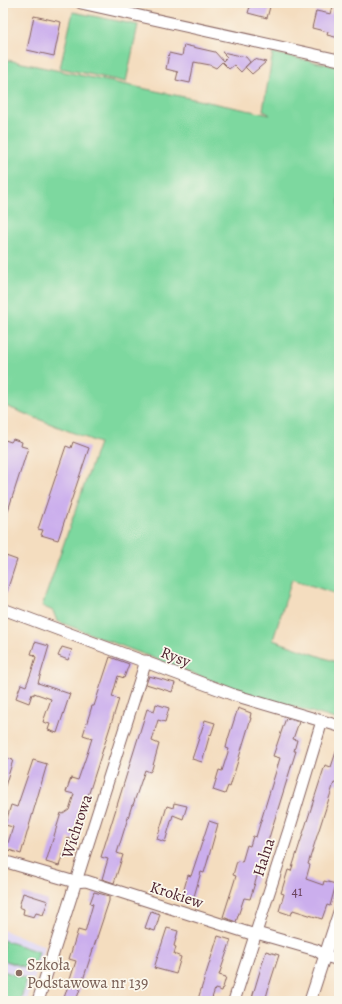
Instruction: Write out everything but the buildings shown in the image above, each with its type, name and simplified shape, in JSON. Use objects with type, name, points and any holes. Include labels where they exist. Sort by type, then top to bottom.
[{"type":"street","points":[[81,3],[339,60]]},
{"type":"street","name":"Rysy","points":[[3,609],[234,694],[339,726]]},
{"type":"street","name":"Wichrowa","points":[[38,1001],[146,661]]},
{"type":"street","name":"Halna","points":[[234,1001],[322,722]]},
{"type":"street","name":"Krokiew","points":[[3,861],[75,882],[86,882],[255,935],[260,934],[316,950],[325,956],[339,960]]},
{"type":"street","points":[[310,1001],[339,912]]},
{"type":"shaded area","name":"Szkoła Podstawowa nr 139","points":[[3,930],[45,946],[27,1001],[3,1001]]},
{"type":"green space","points":[[73,12],[138,25],[126,82],[60,68]]},
{"type":"green space","points":[[273,53],[339,67],[339,595],[292,579],[273,640],[339,663],[339,720],[239,691],[57,621],[53,611],[42,606],[99,443],[3,405],[3,59],[270,115],[263,110]]},
{"type":"green space","points":[[3,940],[39,952],[33,970],[3,960]]},
{"type":"green space","points":[[3,971],[27,979],[20,1001],[3,1001]]},
{"type":"place","name":"Szkoła Podstawowa nr 139","points":[[19,973]]}]
